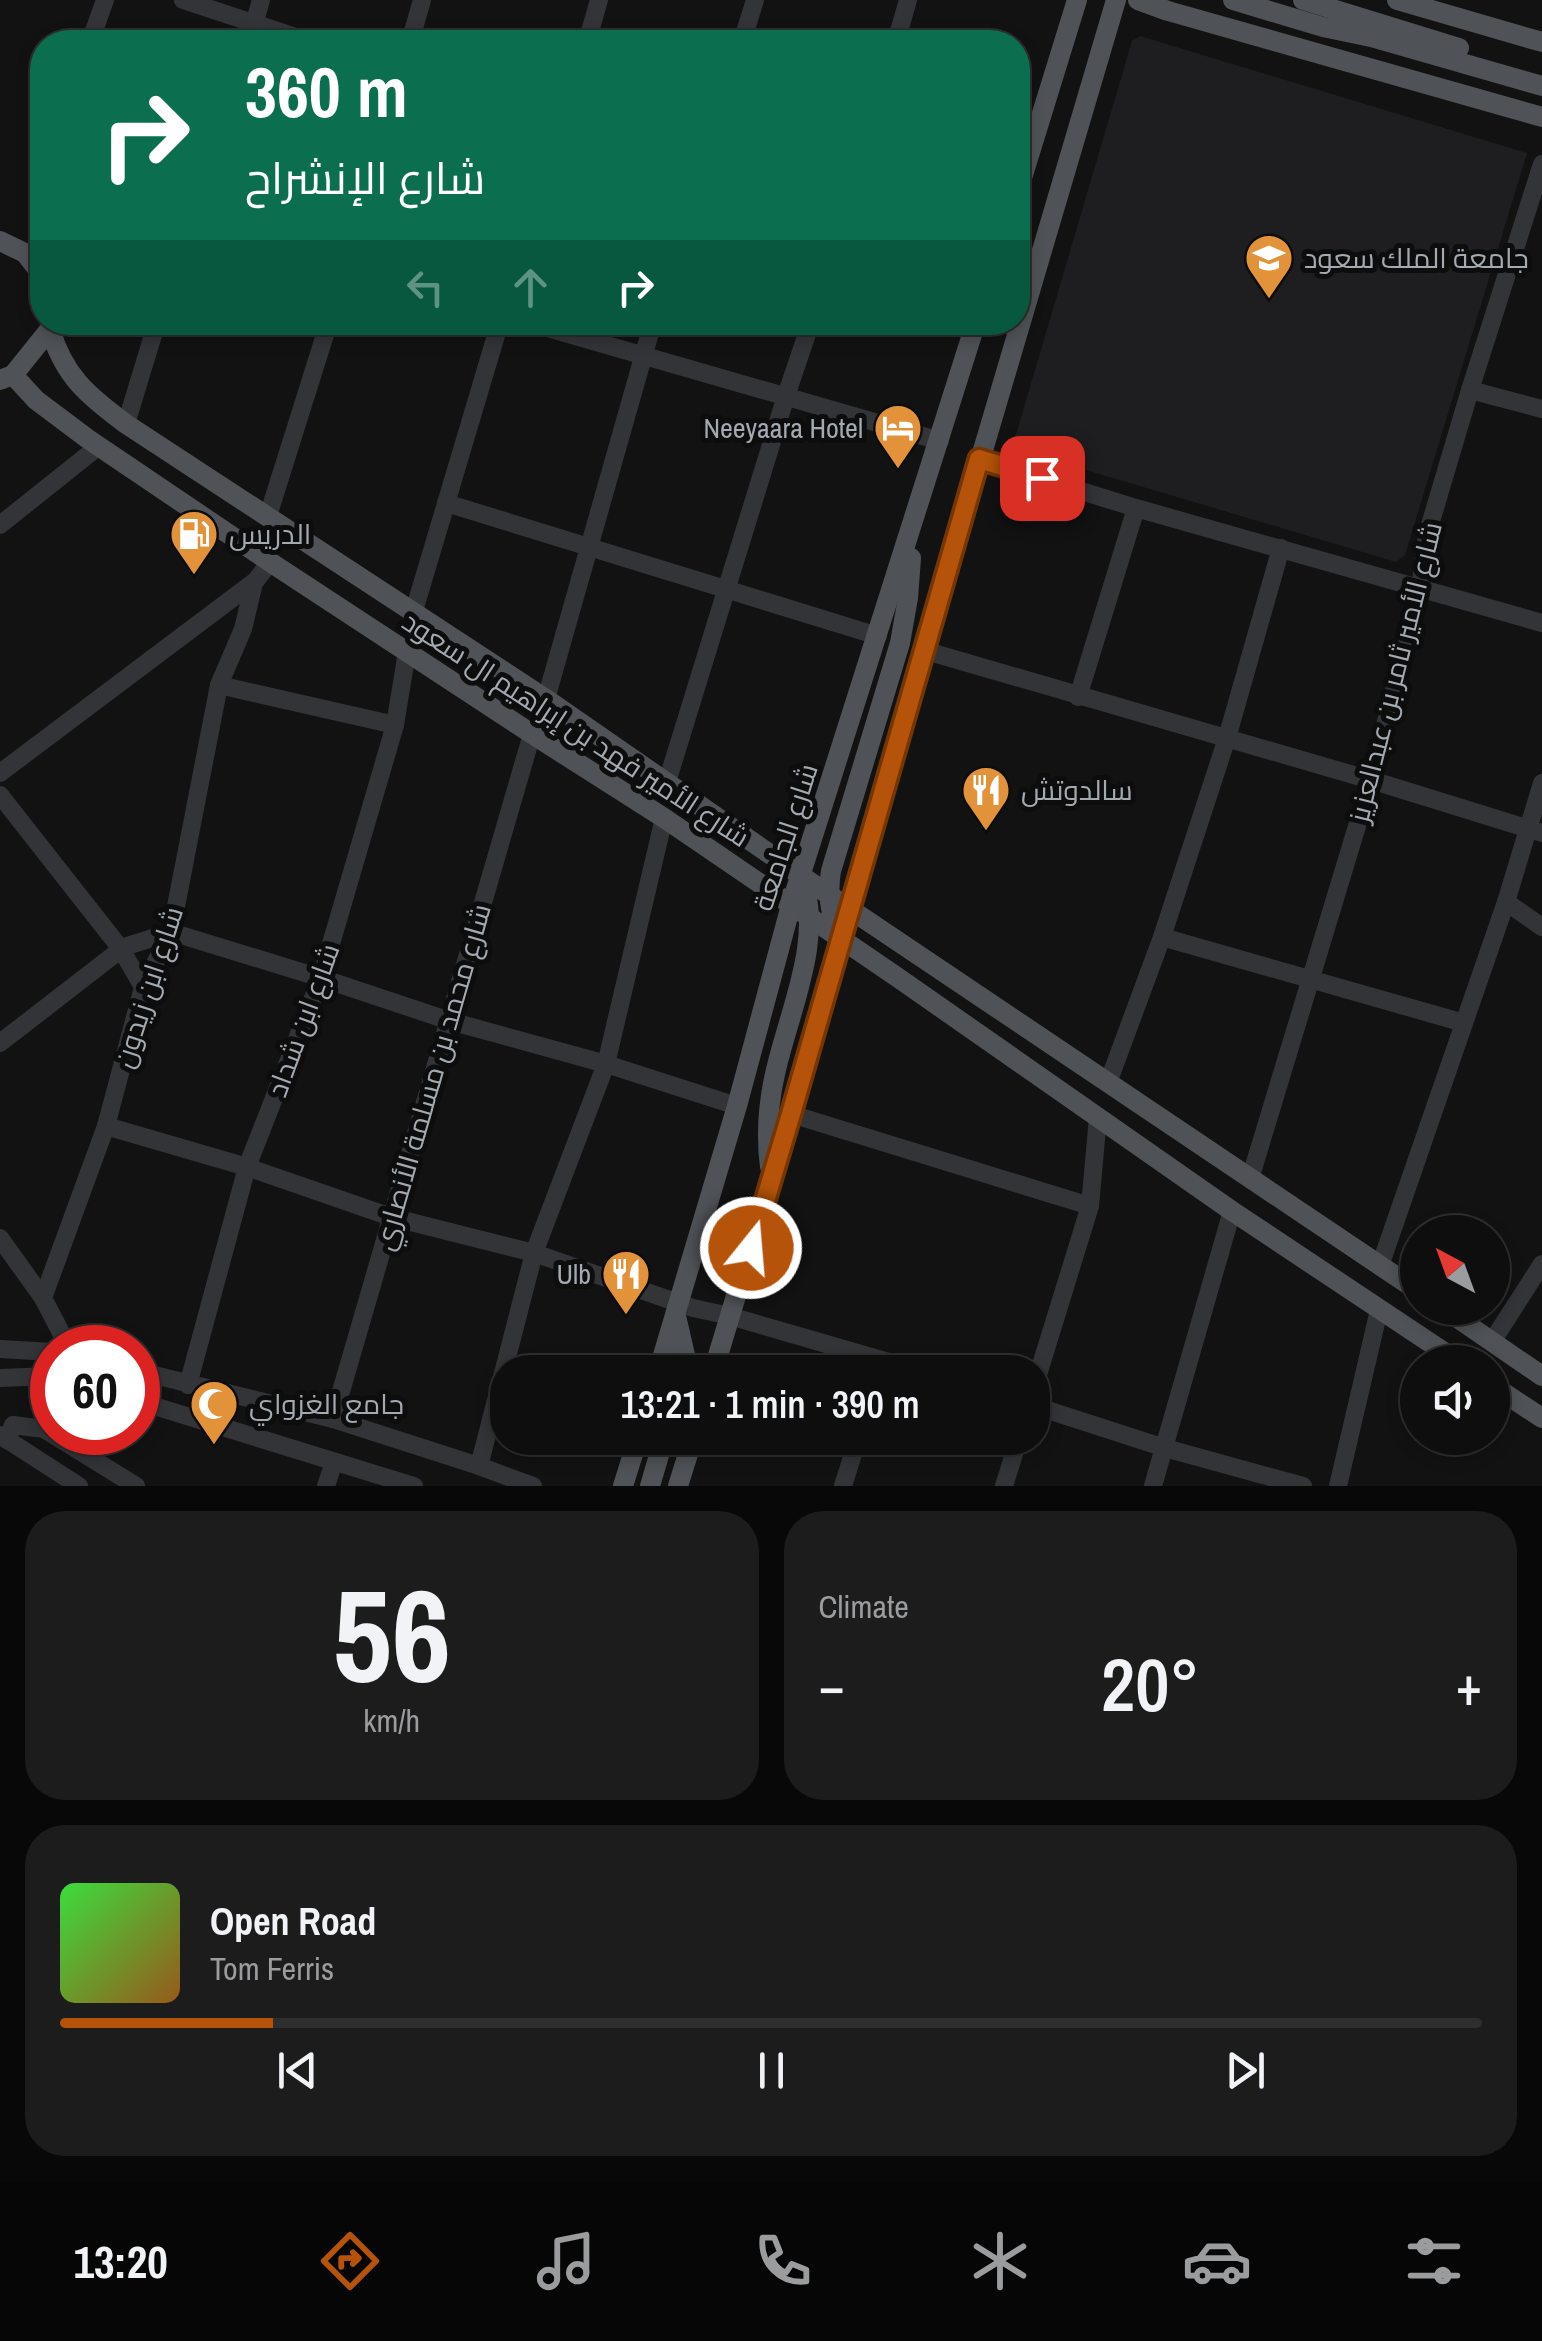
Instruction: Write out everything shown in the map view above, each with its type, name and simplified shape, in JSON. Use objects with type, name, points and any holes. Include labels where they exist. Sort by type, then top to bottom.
[{"type":"main road","points":[[1030,152],[1077,0]]},
{"type":"main road","points":[[1030,288],[1116,0]]},
{"type":"main road","points":[[1138,0],[1542,118]]},
{"type":"main road","points":[[1233,0],[1542,86]]},
{"type":"main road","points":[[1303,0],[1542,72]]},
{"type":"main road","points":[[1398,0],[1542,42]]},
{"type":"main road","points":[[0,241],[30,259]]},
{"type":"main road","name":"شارع الأمير فهد بن إبراهيم ال سعود","points":[[42,335],[7,377],[36,400],[270,562],[664,818],[1232,1211],[1433,1345]]},
{"type":"main road","name":"شارع الأمير فهد بن إبراهيم ال سعود","points":[[53,335],[64,366],[76,382],[126,424],[546,699],[829,895],[1400,1279]]},
{"type":"main road","name":"شارع الجامعة","points":[[663,1355],[791,905],[972,335]]},
{"type":"main road","points":[[718,1355],[1016,335]]},
{"type":"main road","points":[[840,938],[830,910],[831,871],[900,642],[910,576],[911,531]]},
{"type":"main road","points":[[772,1179],[769,1107],[808,947],[811,919],[802,875]]},
{"type":"main road","points":[[678,1308],[685,1355]]},
{"type":"main road","points":[[1470,1325],[1542,1376]]},
{"type":"main road","points":[[1510,1397],[1542,1418]]},
{"type":"main road","points":[[623,1486],[633,1455]]},
{"type":"main road","points":[[650,1486],[659,1455]]},
{"type":"main road","points":[[678,1486],[688,1455]]},
{"type":"street","points":[[94,30],[104,0]]},
{"type":"street","points":[[183,0],[244,30]]},
{"type":"street","points":[[253,30],[261,0]]},
{"type":"street","points":[[413,30],[422,0]]},
{"type":"street","points":[[591,30],[599,0]]},
{"type":"street","points":[[746,30],[755,0]]},
{"type":"street","points":[[899,30],[908,0]]},
{"type":"street","name":"شارع الأمير ثامر بن عبدالعزيز","points":[[1250,1180],[1371,780],[1420,589],[1427,534],[1542,164]]},
{"type":"street","points":[[126,424],[153,335]]},
{"type":"street","points":[[268,516],[326,335]]},
{"type":"street","points":[[414,611],[496,335]]},
{"type":"street","points":[[570,335],[940,441]]},
{"type":"street","points":[[546,699],[650,335]]},
{"type":"street","points":[[667,782],[807,335]]},
{"type":"street","points":[[1470,390],[1542,409]]},
{"type":"street","points":[[0,524],[100,446]]},
{"type":"street","points":[[979,459],[1136,508],[1542,623]]},
{"type":"street","points":[[446,503],[878,636]]},
{"type":"street","points":[[1078,696],[1136,508]]},
{"type":"street","points":[[1108,1083],[1162,937],[1281,548]]},
{"type":"street","name":"شارع ابن زيدون","points":[[43,1298],[106,1126],[143,987],[171,932],[220,685],[243,629],[254,582],[270,562]]},
{"type":"street","points":[[0,773],[254,582]]},
{"type":"street","points":[[923,650],[1535,831]]},
{"type":"street","name":"شارع ابن شداد","points":[[188,1384],[247,1167],[321,978],[396,725],[407,652]]},
{"type":"street","points":[[220,685],[396,725]]},
{"type":"street","name":"شارع محمد بن مسلمة الأنصاري","points":[[333,1419],[532,734]]},
{"type":"street","points":[[1380,1266],[1506,902],[1535,831],[1542,784]]},
{"type":"street","points":[[0,794],[121,949],[143,987]]},
{"type":"street","points":[[479,1466],[534,1253],[606,1064],[664,818]]},
{"type":"street","points":[[1506,902],[1542,927]]},
{"type":"street","points":[[0,1043],[121,949],[171,932],[450,1021],[606,1064],[737,1106]]},
{"type":"street","points":[[1162,937],[1464,1023]]},
{"type":"street","points":[[791,1114],[1090,1206]]},
{"type":"street","points":[[1044,1355],[1090,1206],[1098,1116]]},
{"type":"street","points":[[106,1126],[247,1167],[390,1217],[534,1253],[678,1308],[730,1316],[847,1355]]},
{"type":"street","points":[[1153,1486],[1232,1211]]},
{"type":"street","points":[[0,1238],[43,1298],[57,1325]]},
{"type":"street","points":[[1492,1340],[1542,1264]]},
{"type":"street","points":[[1338,1486],[1380,1310]]},
{"type":"street","points":[[0,1349],[30,1351]]},
{"type":"street","points":[[0,1378],[30,1377]]},
{"type":"street","points":[[160,1377],[333,1419],[533,1486]]},
{"type":"street","points":[[160,1408],[414,1486]]},
{"type":"street","points":[[1050,1412],[1303,1486]]},
{"type":"street","points":[[70,1484],[4,1438],[14,1425],[44,1429],[136,1486]]},
{"type":"street","points":[[843,1486],[853,1455]]},
{"type":"street","points":[[1004,1486],[1014,1455]]},
{"type":"street","points":[[326,1486],[334,1462]]},
{"type":"shaded area","name":"جامعة الملك سعود","points":[[1140,36],[1527,153],[1405,555],[1396,562],[1012,448],[1132,41]]},
{"type":"place","name":"جامعة الملك سعود","points":[[1269,300]]},
{"type":"place","name":"Neeyaara Hotel","points":[[898,470]]},
{"type":"place","name":"الدريس","points":[[194,576]]},
{"type":"place","name":"سالدوتش","points":[[986,832]]},
{"type":"place","name":"Ulb","points":[[626,1316]]},
{"type":"place","name":"جامع الغزواي","points":[[214,1446]]},
{"type":"route","points":[[751,1248],[979,459],[1042,478]]}]
